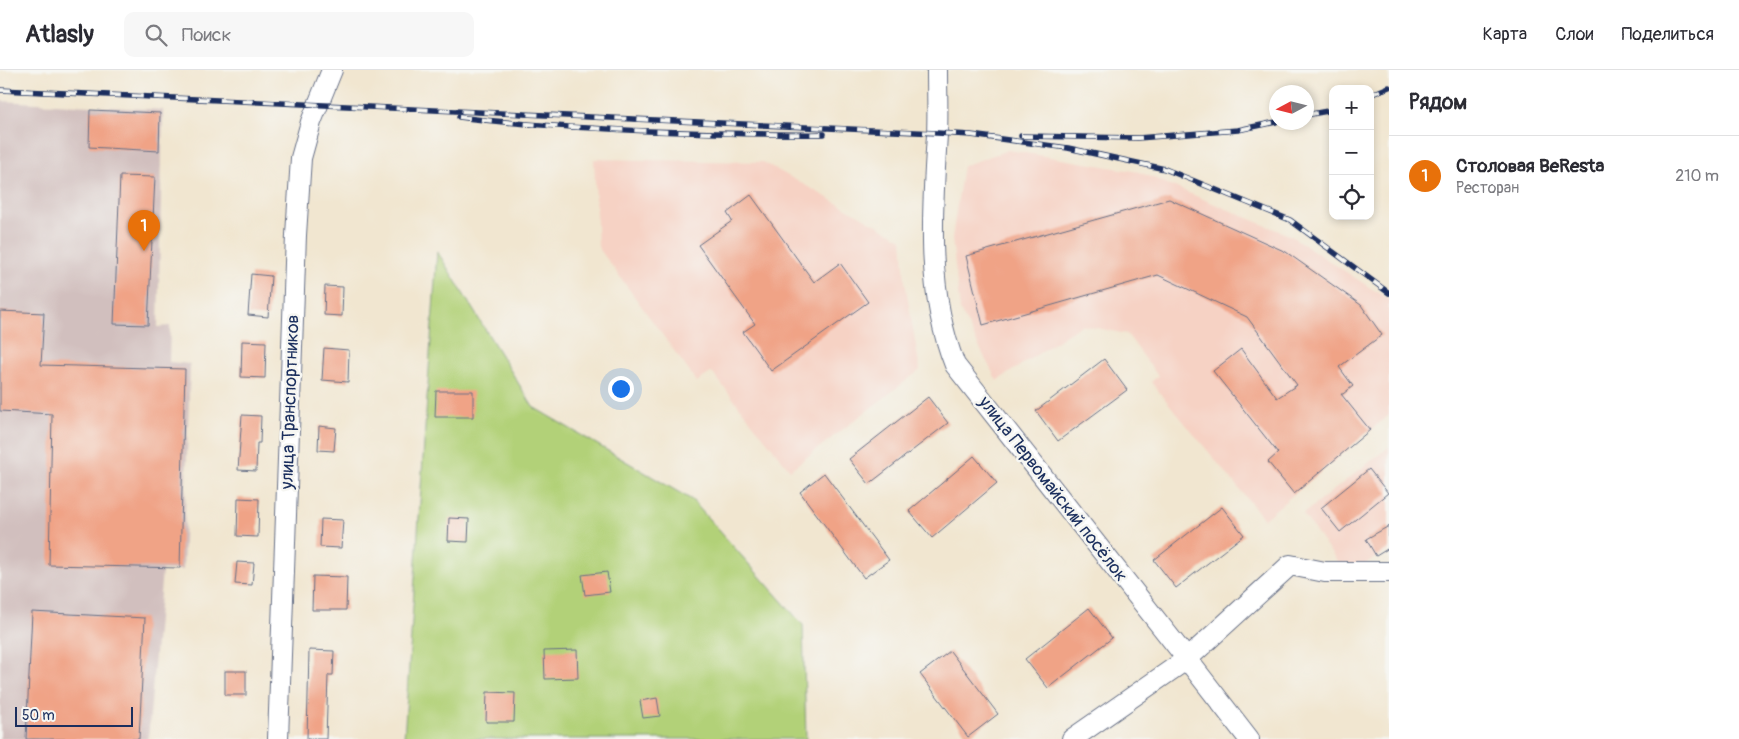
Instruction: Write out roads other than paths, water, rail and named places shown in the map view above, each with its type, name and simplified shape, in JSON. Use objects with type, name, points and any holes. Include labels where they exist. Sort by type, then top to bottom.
[{"type":"street","name":"улица Транспортников","points":[[278,739],[296,235],[301,158],[312,122],[332,70]]},
{"type":"street","name":"улица Первомайский посёлок","points":[[938,70],[933,252],[939,310],[947,345],[955,365],[1249,739]]},
{"type":"street","points":[[1072,739],[1187,659],[1290,565],[1325,572],[1389,572]]},
{"type":"railway","points":[[1374,93],[1389,87]]},
{"type":"railway","points":[[0,90],[937,133],[971,135],[1068,148],[1165,169],[1290,220],[1389,293]]},
{"type":"railway","points":[[1314,114],[1329,111]]},
{"type":"railway","points":[[459,117],[530,124],[649,131],[824,134]]},
{"type":"railway","points":[[1021,136],[1138,138],[1238,130],[1269,123]]},
{"type":"place","name":"Столовая BeResta","points":[[144,251]]}]
